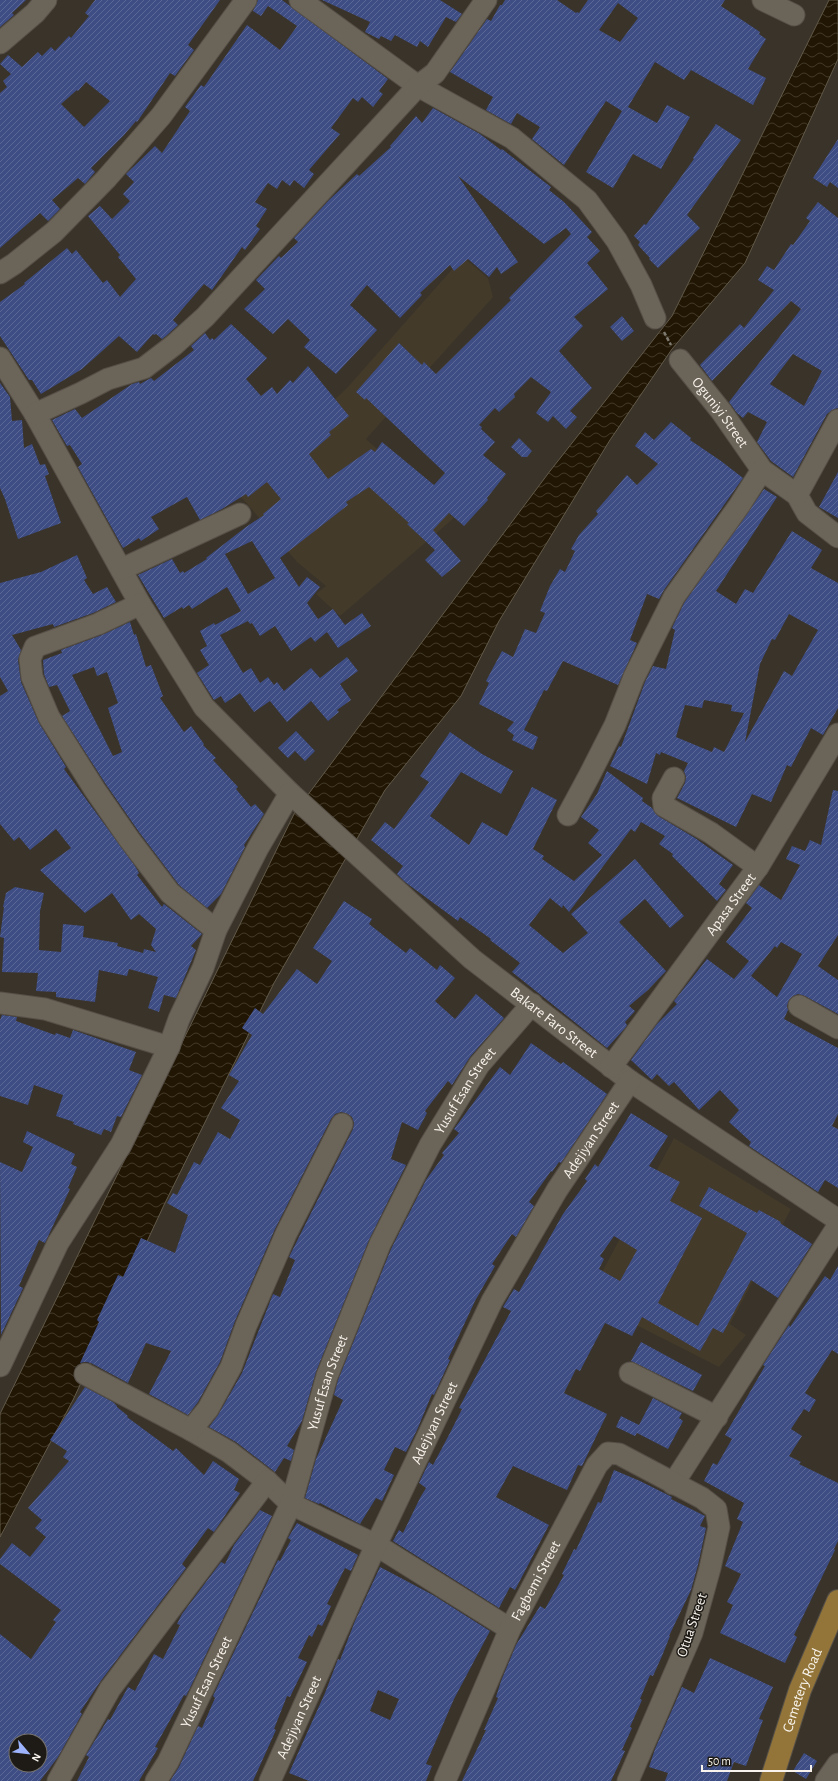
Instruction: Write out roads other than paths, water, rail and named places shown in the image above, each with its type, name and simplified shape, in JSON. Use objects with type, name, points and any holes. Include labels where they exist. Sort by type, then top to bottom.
[{"type":"main road","name":"Cemetery Road","points":[[771,1781],[800,1690],[838,1601]]},
{"type":"main road","name":"Cemetery Road","points":[[782,1781],[810,1691],[838,1628]]},
{"type":"street","points":[[0,43],[35,13],[46,0]]},
{"type":"street","points":[[0,273],[14,264],[54,232],[106,179],[161,116],[246,0]]},
{"type":"street","points":[[300,0],[418,86],[512,138],[587,200],[617,241],[641,285],[655,318]]},
{"type":"street","points":[[35,414],[81,393],[108,378],[144,368],[174,345],[210,312],[418,86],[435,73],[486,0]]},
{"type":"street","points":[[764,0],[794,14]]},
{"type":"street","name":"Bakare Faro Street","points":[[0,358],[35,414],[92,520],[122,569],[140,604],[204,707],[292,794],[472,959],[630,1081],[838,1220]]},
{"type":"street","name":"Oguniyi Street","points":[[680,360],[721,411],[762,470],[797,496]]},
{"type":"street","points":[[838,420],[797,496],[808,514],[838,537]]},
{"type":"street","points":[[568,815],[590,776],[611,732],[634,677],[674,597],[739,506],[762,470]]},
{"type":"street","points":[[122,569],[240,514]]},
{"type":"street","points":[[140,604],[98,624],[35,647],[30,659],[32,677],[49,717],[95,790],[129,840],[170,893],[216,930]]},
{"type":"street","name":"Apasa Street","points":[[611,1066],[758,867],[838,734]]},
{"type":"street","points":[[674,778],[663,798],[664,806],[712,833],[758,867]]},
{"type":"street","points":[[0,1366],[5,1344],[58,1244],[121,1145],[169,1047],[216,930],[258,848],[292,794]]},
{"type":"street","points":[[0,1003],[45,1009],[169,1047]]},
{"type":"street","name":"Yusuf Esan Street","points":[[156,1781],[168,1762],[291,1504],[327,1376],[380,1244],[430,1145],[479,1065],[532,1004]]},
{"type":"street","points":[[799,1006],[838,1028]]},
{"type":"street","name":"Adejiyan Street","points":[[270,1781],[376,1545],[492,1301],[556,1190],[630,1081]]},
{"type":"street","points":[[191,1430],[208,1409],[231,1368],[246,1326],[286,1234],[342,1124]]},
{"type":"street","points":[[674,1484],[838,1226]]},
{"type":"street","points":[[630,1373],[717,1418]]},
{"type":"street","points":[[85,1374],[191,1430],[229,1452],[267,1481],[291,1504],[376,1545],[510,1629]]},
{"type":"street","name":"Fagbemi Street","points":[[445,1781],[510,1629],[597,1465],[608,1453],[619,1454],[674,1484]]},
{"type":"street","points":[[58,1781],[110,1689],[267,1481]]},
{"type":"street","name":"Otua Street","points":[[628,1781],[692,1633],[710,1568],[719,1527],[716,1509],[702,1498],[674,1484]]},
{"type":"street","points":[[826,1781],[838,1764]]},
{"type":"water","points":[[829,0],[838,0],[838,59],[745,263],[672,349],[610,440],[499,621],[461,696],[385,790],[274,983],[164,1205],[73,1400],[0,1537],[0,1414],[295,812],[550,471],[672,316]]}]
